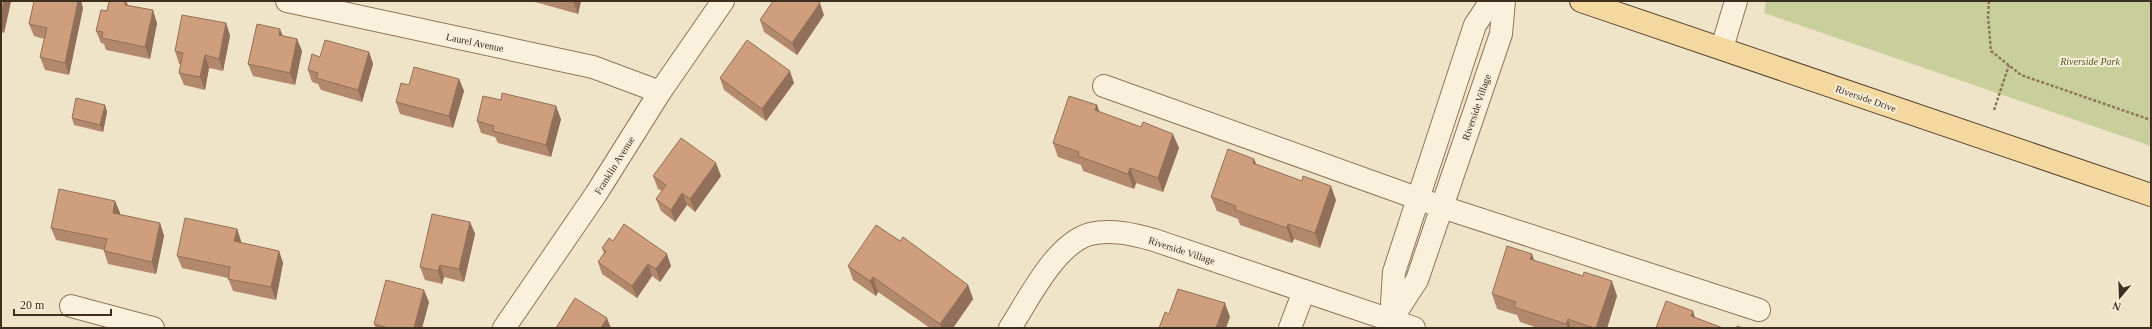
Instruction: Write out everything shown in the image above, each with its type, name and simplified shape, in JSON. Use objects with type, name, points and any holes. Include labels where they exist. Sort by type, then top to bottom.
[{"type":"main road","name":"Riverside Drive","points":[[1581,1],[1611,6],[1722,48],[2151,195]]},
{"type":"street","name":"Laurel Avenue","points":[[287,1],[593,67],[660,92]]},
{"type":"street","name":"Franklin Avenue","points":[[504,328],[596,194],[660,92],[723,1]]},
{"type":"street","points":[[1391,320],[1394,272],[1475,26],[1490,1]]},
{"type":"street","name":"Riverside Village","points":[[1391,320],[1417,280],[1501,34],[1504,1]]},
{"type":"street","points":[[1722,48],[1736,1]]},
{"type":"street","points":[[1104,86],[1418,198],[1759,310]]},
{"type":"street","name":"Riverside Village","points":[[1010,328],[1049,268],[1062,252],[1076,241],[1090,234],[1121,232],[1154,240],[1414,328]]},
{"type":"street","points":[[1290,328],[1304,291]]},
{"type":"street","points":[[71,306],[153,328]]},
{"type":"path","points":[[1989,1],[1988,16],[1992,51],[2021,75],[2151,120]]},
{"type":"path","points":[[1994,110],[2008,65]]},
{"type":"green space","name":"Riverside Park","points":[[1766,1],[2151,1],[2151,146],[1764,13]]},
{"type":"building","points":[[1,1],[4,1],[1,16]]},
{"type":"building","points":[[34,1],[78,1],[65,63],[40,57],[47,28],[29,24]]},
{"type":"building","points":[[109,1],[125,1],[125,5],[153,10],[145,47],[102,38],[103,32],[96,31],[101,10],[107,11]]},
{"type":"building","points":[[773,1],[817,1],[820,3],[792,43],[760,20]]},
{"type":"building","points":[[182,15],[226,23],[219,59],[205,55],[200,77],[179,73],[183,53],[175,51]]},
{"type":"building","points":[[257,24],[280,29],[279,35],[297,39],[290,73],[248,64]]},
{"type":"building","points":[[325,40],[369,52],[358,90],[316,78],[318,73],[308,70],[312,54],[320,57]]},
{"type":"building","points":[[747,40],[790,71],[762,109],[720,78]]},
{"type":"building","points":[[414,67],[459,79],[449,116],[396,102],[401,83],[409,85]]},
{"type":"building","points":[[502,93],[556,106],[546,145],[493,131],[494,126],[477,121],[483,96],[501,100]]},
{"type":"building","points":[[1069,96],[1097,105],[1095,110],[1141,127],[1143,122],[1173,134],[1158,178],[1130,168],[1128,174],[1078,156],[1079,152],[1053,143]]},
{"type":"building","points":[[76,98],[105,105],[100,125],[72,118]]},
{"type":"building","points":[[681,138],[716,163],[690,199],[682,193],[671,210],[656,199],[666,185],[653,176]]},
{"type":"building","points":[[1228,149],[1254,159],[1253,163],[1302,181],[1303,176],[1331,186],[1315,233],[1288,224],[1287,228],[1235,210],[1236,206],[1211,197]]},
{"type":"building","points":[[59,189],[115,201],[113,213],[160,223],[152,262],[104,251],[107,239],[51,228]]},
{"type":"building","points":[[432,214],[470,222],[459,269],[440,265],[438,271],[420,267]]},
{"type":"building","points":[[185,218],[237,229],[234,241],[279,251],[271,287],[228,279],[230,267],[177,256]]},
{"type":"building","points":[[624,224],[667,254],[656,269],[648,264],[632,286],[598,262],[606,251],[602,248],[609,238],[613,241]]},
{"type":"building","points":[[876,225],[900,241],[903,237],[968,285],[940,324],[873,277],[870,281],[848,266]]},
{"type":"building","points":[[1507,246],[1532,254],[1530,259],[1583,276],[1584,272],[1612,281],[1596,328],[1568,319],[1566,324],[1514,307],[1516,302],[1492,294]]},
{"type":"building","points":[[386,280],[424,290],[414,328],[389,328],[374,324]]},
{"type":"building","points":[[1178,289],[1225,303],[1216,328],[1159,328],[1165,312],[1169,314]]},
{"type":"building","points":[[575,298],[607,318],[601,328],[556,328]]},
{"type":"building","points":[[1666,301],[1693,311],[1691,316],[1723,328],[1656,328]]}]
